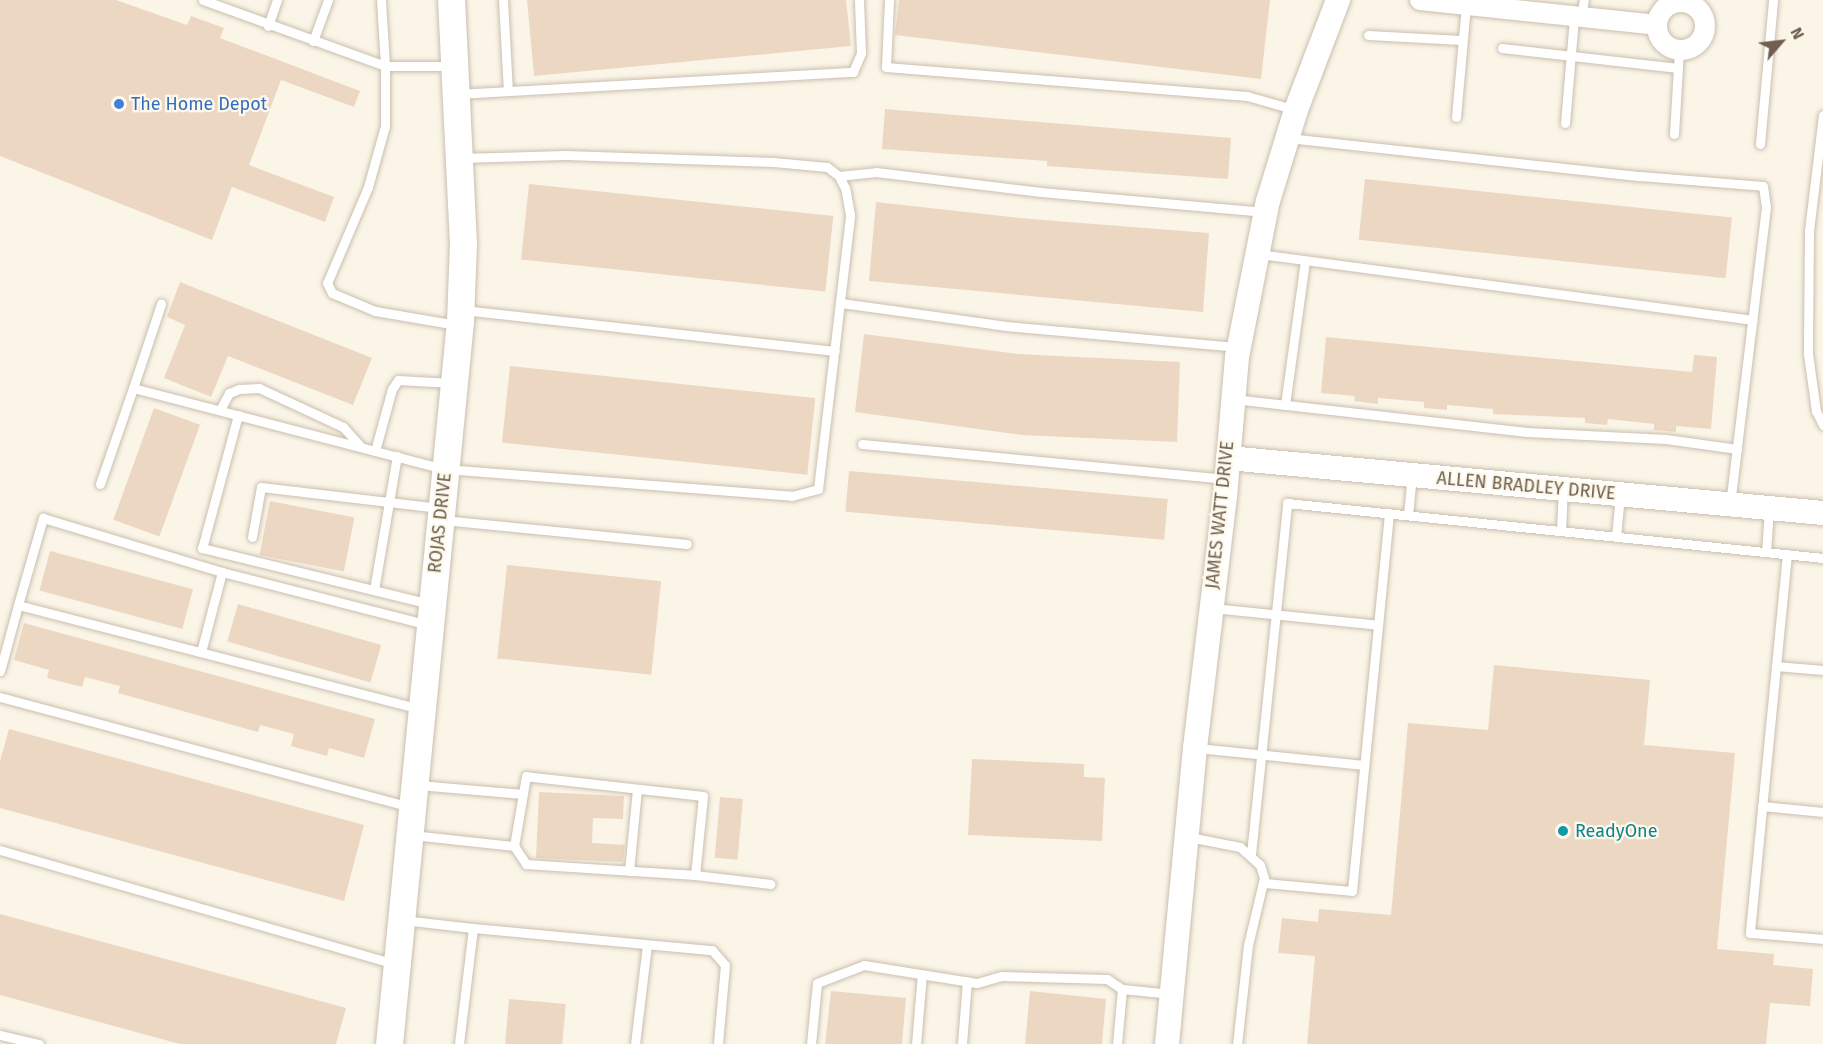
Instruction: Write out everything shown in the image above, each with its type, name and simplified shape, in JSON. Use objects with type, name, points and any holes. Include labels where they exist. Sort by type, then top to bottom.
[{"type":"main road","name":"ROJAS DRIVE","points":[[389,1044],[403,920],[460,317],[463,244],[451,0]]},
{"type":"street","name":"JAMES WATT DRIVE","points":[[1167,1044],[1195,748],[1228,469],[1231,399],[1238,347],[1265,212],[1296,110],[1338,0]]},
{"type":"street","points":[[1427,0],[1580,12],[1657,25]]},
{"type":"street","points":[[1690,2],[1702,13],[1705,28],[1698,43],[1678,59],[1662,41],[1657,25],[1667,5],[1690,2]]},
{"type":"street","name":"ALLEN BRADLEY DRIVE","points":[[1228,469],[1412,475],[1823,513]]},
{"type":"lane","points":[[203,0],[228,4],[268,26],[385,66],[454,66]]},
{"type":"lane","points":[[268,26],[277,0]]},
{"type":"lane","points":[[313,41],[328,0]]},
{"type":"lane","points":[[381,0],[385,66],[385,126],[368,188],[327,283],[332,293],[375,310],[835,351]]},
{"type":"lane","points":[[502,0],[508,91]]},
{"type":"lane","points":[[456,94],[853,72],[861,53],[859,0]]},
{"type":"lane","points":[[889,0],[886,67],[1246,96],[1296,110]]},
{"type":"lane","points":[[1760,144],[1773,0]]},
{"type":"lane","points":[[1456,117],[1461,40],[1479,4]]},
{"type":"lane","points":[[1565,123],[1570,57],[1580,12]]},
{"type":"lane","points":[[1368,35],[1461,40]]},
{"type":"lane","points":[[1503,48],[1570,57],[1678,59],[1674,134]]},
{"type":"lane","points":[[1823,115],[1809,230],[1808,354],[1816,411],[1823,425]]},
{"type":"lane","points":[[1288,138],[1762,186],[1766,207],[1730,504]]},
{"type":"lane","points":[[134,388],[445,469],[809,495],[818,489],[822,479],[850,215],[845,188],[838,176],[827,167],[773,162],[565,155],[459,158]]},
{"type":"lane","points":[[838,176],[876,172],[1041,192],[1265,212]]},
{"type":"lane","points":[[1256,254],[1754,320]]},
{"type":"lane","points":[[1285,405],[1305,261]]},
{"type":"lane","points":[[841,303],[1006,326],[1238,347]]},
{"type":"lane","points":[[100,484],[161,304]]},
{"type":"lane","points":[[375,451],[392,389],[398,380],[453,383]]},
{"type":"lane","points":[[220,410],[229,393],[239,389],[259,388],[343,427],[360,446]]},
{"type":"lane","points":[[1231,399],[1527,432],[1666,439],[1737,449]]},
{"type":"lane","points":[[238,415],[202,548],[374,590],[431,615]]},
{"type":"lane","points":[[862,444],[1228,469]]},
{"type":"lane","points":[[374,590],[397,456]]},
{"type":"lane","points":[[1408,515],[1412,475]]},
{"type":"lane","points":[[252,537],[261,487],[389,503],[441,514],[687,544]]},
{"type":"lane","points":[[1560,531],[1563,489]]},
{"type":"lane","points":[[1616,537],[1620,495]]},
{"type":"lane","points":[[1251,854],[1287,503],[1823,558]]},
{"type":"lane","points":[[1766,552],[1769,508]]},
{"type":"lane","points":[[1264,883],[1352,891],[1389,513]]},
{"type":"lane","points":[[0,671],[43,518],[222,572],[431,615]]},
{"type":"lane","points":[[1787,555],[1750,933],[1823,939]]},
{"type":"lane","points":[[201,652],[222,572]]},
{"type":"lane","points":[[18,605],[422,710]]},
{"type":"lane","points":[[1210,608],[1378,625]]},
{"type":"lane","points":[[1776,666],[1823,670]]},
{"type":"lane","points":[[0,697],[413,796],[523,794]]},
{"type":"lane","points":[[1195,748],[1364,765]]},
{"type":"lane","points":[[695,875],[703,796],[526,777],[514,846],[526,864],[695,875],[770,884]]},
{"type":"lane","points":[[629,871],[637,790]]},
{"type":"lane","points":[[1762,806],[1823,812]]},
{"type":"lane","points":[[410,835],[514,846]]},
{"type":"lane","points":[[1186,837],[1223,842],[1251,854],[1260,865],[1264,883],[1248,945],[1236,1044]]},
{"type":"lane","points":[[0,850],[397,964]]},
{"type":"lane","points":[[403,920],[712,950],[725,965],[718,1044]]},
{"type":"lane","points":[[459,1044],[473,928]]},
{"type":"lane","points":[[635,1044],[646,945]]},
{"type":"lane","points":[[811,1044],[817,983],[864,965],[977,982],[1001,976],[1107,980],[1122,989],[1172,994]]},
{"type":"lane","points":[[916,1044],[922,974]]},
{"type":"lane","points":[[962,1044],[967,981]]},
{"type":"lane","points":[[1117,1044],[1122,989]]},
{"type":"lane","points":[[0,1035],[39,1044]]},
{"type":"building","name":"The Home Depot","points":[[0,0],[116,0],[187,25],[191,16],[224,28],[220,38],[360,91],[354,107],[281,80],[249,165],[334,197],[325,222],[232,187],[212,240],[0,156]]},
{"type":"building","points":[[527,0],[846,0],[851,46],[534,76]]},
{"type":"building","points":[[899,0],[1270,0],[1261,79],[895,35]]},
{"type":"building","points":[[885,109],[1231,138],[1228,179],[1047,166],[1047,161],[882,149]]},
{"type":"building","points":[[1365,179],[1732,218],[1726,278],[1359,240]]},
{"type":"building","points":[[529,184],[833,216],[825,292],[521,260]]},
{"type":"building","points":[[876,202],[1030,219],[1209,233],[1203,312],[869,281]]},
{"type":"building","points":[[180,282],[372,358],[353,405],[228,356],[211,397],[164,378],[185,325],[167,317]]},
{"type":"building","points":[[864,334],[1018,354],[1180,362],[1177,442],[1021,435],[855,412]]},
{"type":"building","points":[[1326,337],[1692,372],[1694,355],[1717,357],[1711,429],[1676,426],[1676,432],[1654,430],[1654,424],[1608,419],[1607,425],[1585,423],[1585,418],[1493,414],[1493,409],[1447,405],[1447,410],[1424,408],[1424,402],[1378,398],[1378,404],[1354,401],[1355,396],[1321,393]]},
{"type":"building","points":[[510,366],[815,398],[807,475],[502,443]]},
{"type":"building","points":[[154,408],[200,425],[159,537],[113,520]]},
{"type":"building","points":[[849,471],[1168,499],[1164,540],[845,512]]},
{"type":"building","points":[[270,501],[354,517],[344,571],[260,555]]},
{"type":"building","points":[[50,551],[193,589],[182,629],[39,591]]},
{"type":"building","points":[[507,565],[661,581],[651,675],[497,658]]},
{"type":"building","points":[[238,604],[381,645],[370,683],[227,641]]},
{"type":"building","points":[[24,623],[375,719],[364,758],[329,748],[327,756],[291,746],[294,734],[260,725],[258,732],[118,693],[120,686],[85,677],[82,687],[47,678],[49,670],[14,660]]},
{"type":"building","name":"ReadyOne","points":[[1494,665],[1650,680],[1644,745],[1735,753],[1717,949],[1774,954],[1773,965],[1813,969],[1810,1006],[1770,1003],[1766,1044],[1307,1044],[1315,956],[1278,953],[1282,918],[1318,922],[1319,909],[1391,915],[1408,723],[1488,730]]},
{"type":"building","points":[[9,729],[364,825],[344,901],[0,808],[0,761]]},
{"type":"building","points":[[972,759],[1084,764],[1084,777],[1105,778],[1102,841],[968,835]]},
{"type":"building","points":[[539,792],[624,796],[623,819],[593,818],[592,843],[625,845],[623,862],[536,858]]},
{"type":"building","points":[[720,797],[743,799],[738,860],[715,858]]},
{"type":"building","points":[[0,914],[346,1008],[336,1044],[180,1044],[0,995]]},
{"type":"building","points":[[831,991],[906,998],[902,1044],[825,1044]]},
{"type":"building","points":[[1030,991],[1106,999],[1102,1044],[1025,1044]]},
{"type":"building","points":[[509,999],[566,1004],[562,1044],[505,1044]]},
{"type":"place","name":"The Home Depot","points":[[119,104]]},
{"type":"place","name":"ReadyOne","points":[[1563,831]]}]
